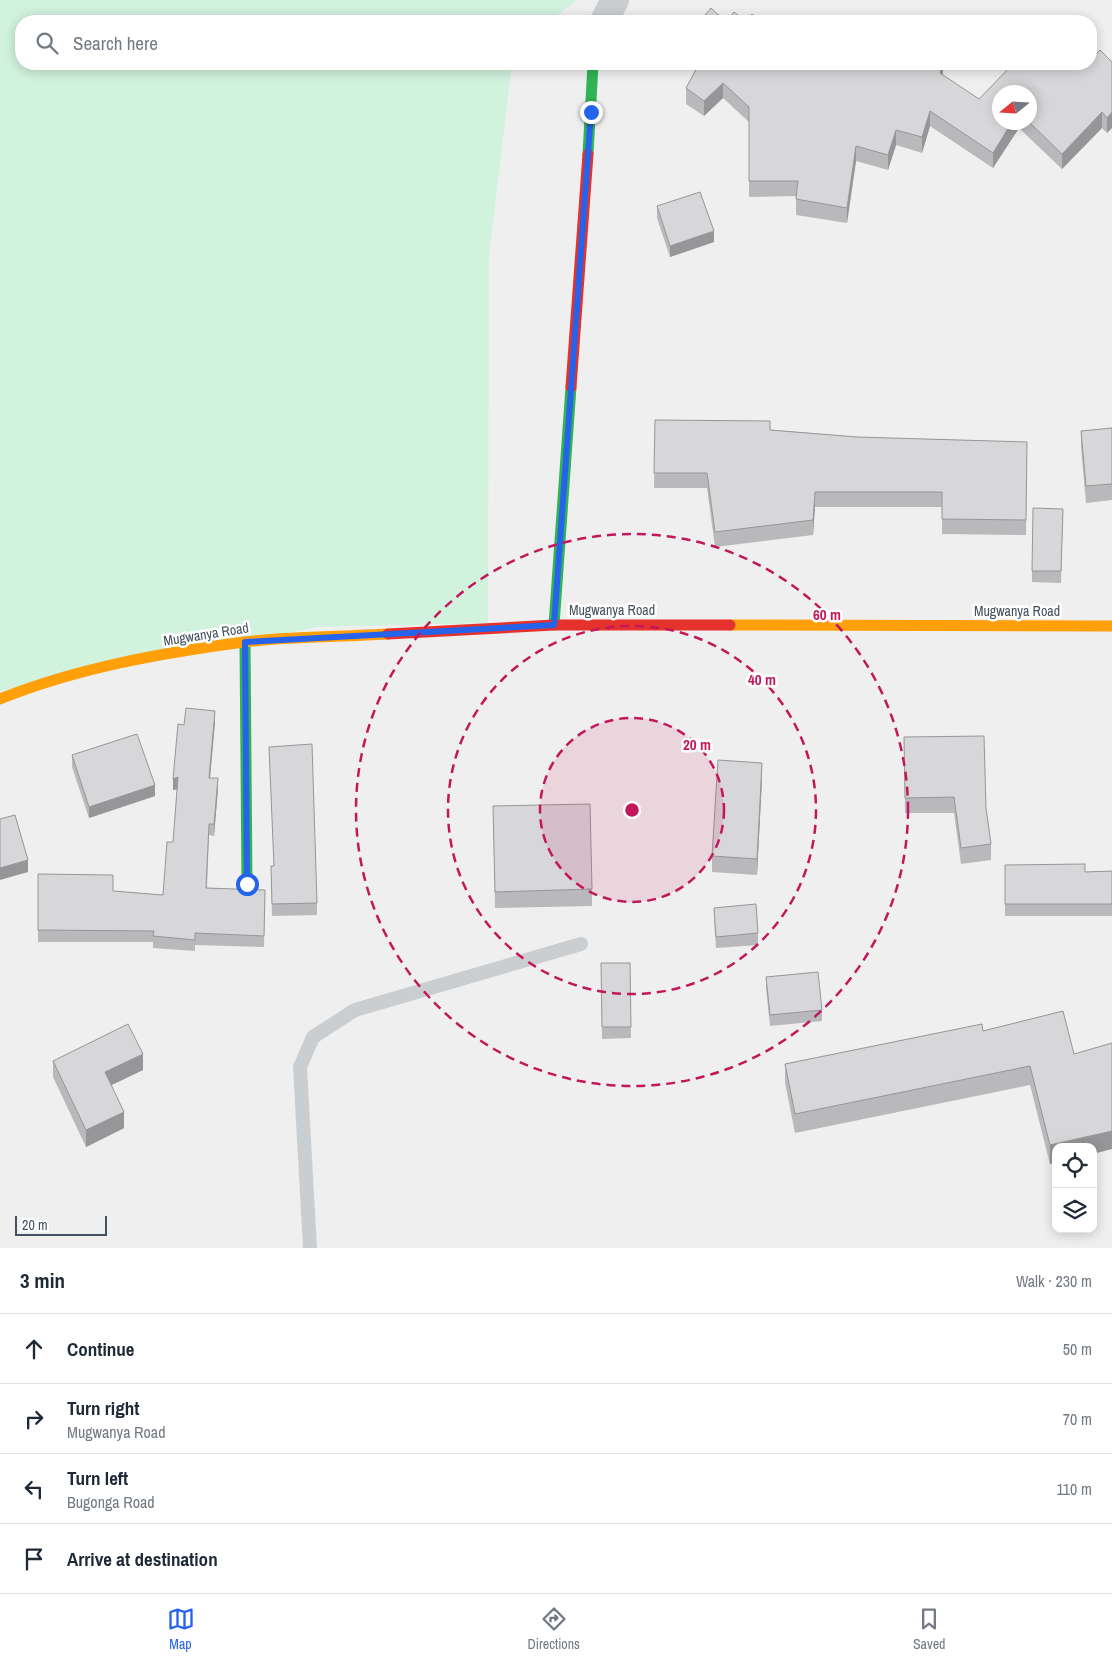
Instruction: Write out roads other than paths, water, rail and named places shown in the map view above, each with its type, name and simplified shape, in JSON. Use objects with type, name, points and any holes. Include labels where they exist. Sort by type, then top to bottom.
[{"type":"street","points":[[607,15],[615,0]]},
{"type":"street","points":[[554,625],[591,112],[592,70]]},
{"type":"street","name":"Mugwanya Road","points":[[0,699],[40,683],[109,665],[245,642],[554,625],[1112,626]]},
{"type":"street","points":[[245,642],[247,884]]},
{"type":"lane","points":[[310,1248],[300,1067],[313,1037],[355,1010],[582,944]]}]
